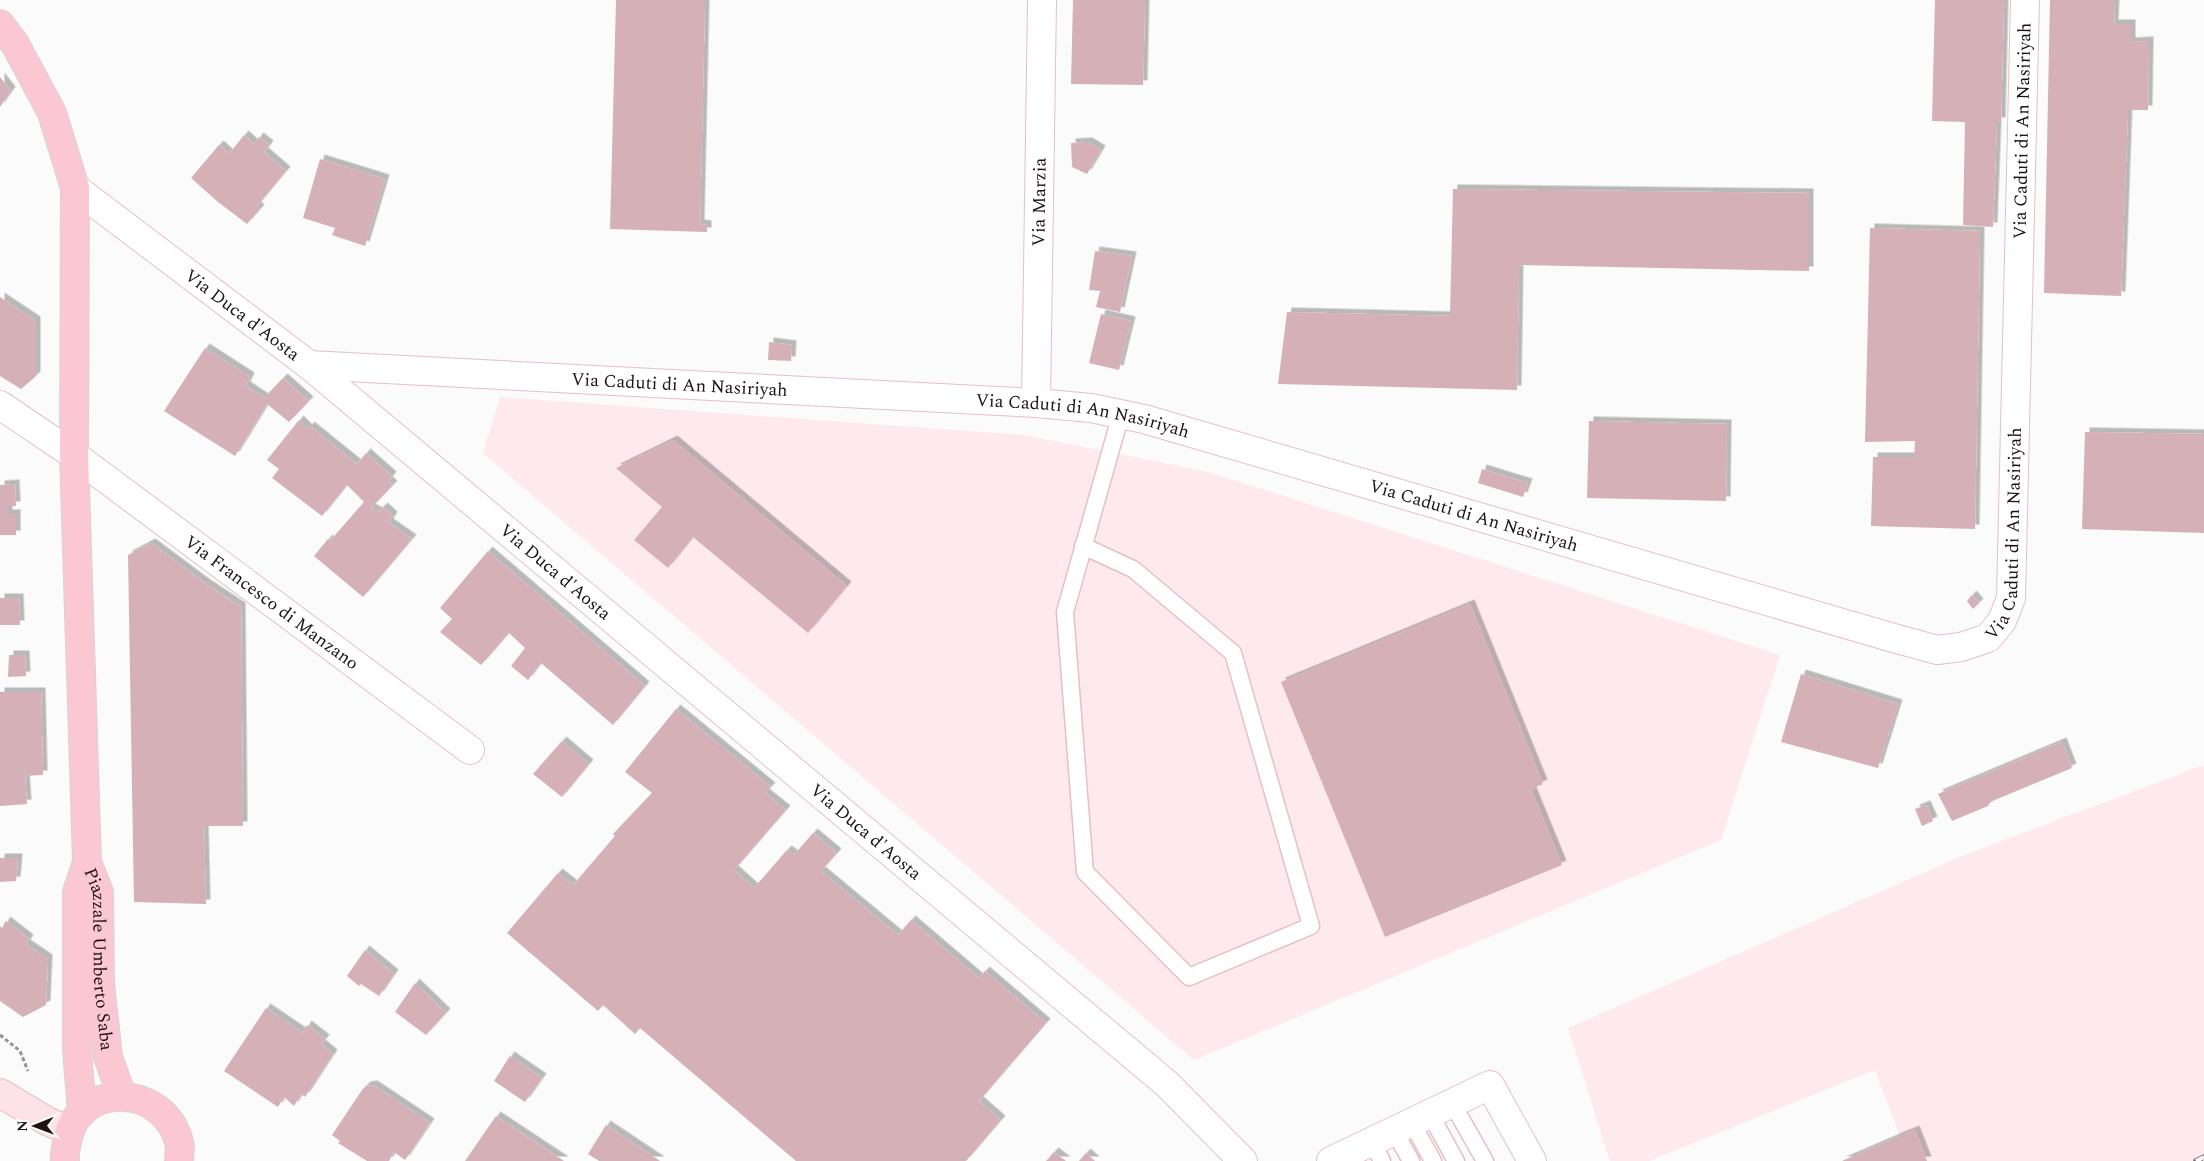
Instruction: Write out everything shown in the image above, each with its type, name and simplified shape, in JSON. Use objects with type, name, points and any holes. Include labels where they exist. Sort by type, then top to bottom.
[{"type":"main road","points":[[0,24],[15,44],[52,113],[75,188],[74,455],[87,862]]},
{"type":"main road","name":"Piazzale Umberto Saba","points":[[87,862],[99,892],[100,984],[108,1057],[122,1096]]},
{"type":"main road","name":"Piazzale Umberto Saba","points":[[66,1161],[64,1154],[76,1121],[77,892],[87,862]]},
{"type":"main road","points":[[0,1093],[47,1121],[76,1121],[101,1100],[122,1096],[148,1102],[169,1118],[180,1143],[179,1161]]},
{"type":"street","name":"Via Marzia","points":[[1036,403],[1042,0]]},
{"type":"street","name":"Via Caduti di An Nasiriyah","points":[[309,365],[1036,403],[1090,408],[1144,419],[1937,650],[1962,647],[1988,638],[2002,621],[2011,598],[2025,0]]},
{"type":"street","name":"Via Duca d'Aosta","points":[[75,188],[309,365],[1167,1084],[1243,1161]]},
{"type":"street","name":"Via Francesco di Manzano","points":[[0,405],[74,455],[470,750]]},
{"type":"street","points":[[1387,1139],[1490,1086],[1532,1161]]},
{"type":"lane","points":[[1084,546],[1133,569],[1233,653],[1310,926],[1188,977],[1085,872],[1065,612],[1121,414]]},
{"type":"lane","points":[[1478,1091],[1517,1161]]},
{"type":"lane","points":[[1387,1139],[1410,1161]]},
{"type":"lane","points":[[1387,1139],[1433,1161]]},
{"type":"lane","points":[[1387,1139],[1456,1161]]},
{"type":"lane","points":[[1387,1139],[1485,1161]]},
{"type":"shaded area","points":[[500,397],[1024,435],[1209,472],[1780,655],[1721,840],[1194,1060],[483,453]]},
{"type":"shaded area","points":[[2204,765],[2204,1161],[1842,1161],[1900,1136],[1875,1070],[1649,1161],[1610,1161],[1568,1028],[1967,854]]},
{"type":"building","points":[[616,0],[705,0],[700,224],[707,225],[707,232],[610,229]]},
{"type":"building","points":[[1073,0],[1145,0],[1143,85],[1071,84]]},
{"type":"building","points":[[1935,0],[2004,0],[2001,122],[1997,122],[1993,227],[1963,225],[1965,122],[1932,121]]},
{"type":"building","points":[[2050,0],[2115,0],[2114,24],[2131,24],[2131,42],[2149,41],[2148,110],[2128,110],[2121,296],[2044,293]]},
{"type":"building","points":[[0,77],[11,91],[0,107]]},
{"type":"building","points":[[244,135],[254,144],[259,137],[269,145],[264,152],[286,171],[257,206],[260,209],[247,224],[191,178],[219,145],[229,154]]},
{"type":"building","points":[[1088,142],[1101,150],[1087,174],[1072,167],[1071,143]]},
{"type":"building","points":[[320,159],[385,179],[365,246],[332,235],[335,228],[303,218]]},
{"type":"building","points":[[1453,189],[1809,193],[1809,271],[1519,265],[1517,390],[1278,384],[1287,312],[1450,316]]},
{"type":"building","points":[[1870,228],[1980,231],[1975,529],[1871,526],[1873,457],[1914,457],[1915,441],[1865,442]]},
{"type":"building","points":[[1095,251],[1132,256],[1120,312],[1096,307],[1100,291],[1089,290]]},
{"type":"building","points":[[0,297],[36,321],[36,376],[21,389],[0,376]]},
{"type":"building","points":[[1101,314],[1131,321],[1119,370],[1089,363]]},
{"type":"building","points":[[769,342],[792,345],[791,361],[768,360]]},
{"type":"building","points":[[205,348],[250,377],[246,386],[264,398],[283,378],[309,401],[289,422],[267,404],[235,456],[164,411]]},
{"type":"building","points":[[299,420],[308,429],[310,426],[357,464],[366,453],[392,476],[388,481],[393,485],[371,508],[378,512],[383,507],[393,516],[389,523],[412,539],[363,597],[314,556],[328,539],[330,541],[364,502],[347,485],[322,516],[272,478],[279,469],[267,460]]},
{"type":"building","points":[[1589,421],[1727,424],[1726,501],[1587,498]]},
{"type":"building","points":[[2085,432],[2204,434],[2204,533],[2082,529]]},
{"type":"building","points":[[673,440],[847,586],[808,633],[693,537],[668,568],[634,540],[662,507],[616,468]]},
{"type":"building","points":[[1482,469],[1528,483],[1523,497],[1478,483]]},
{"type":"building","points":[[15,484],[16,506],[8,506],[8,514],[16,514],[16,535],[0,535],[0,485]]},
{"type":"building","points":[[151,543],[206,584],[241,607],[243,826],[204,826],[206,904],[134,902],[128,555]]},
{"type":"building","points":[[488,551],[645,686],[613,725],[541,663],[528,680],[511,666],[525,648],[509,633],[481,665],[440,632],[452,619],[440,608]]},
{"type":"building","points":[[1972,595],[1979,603],[1973,609],[1967,601]]},
{"type":"building","points":[[0,598],[19,598],[20,625],[0,625]]},
{"type":"building","points":[[1470,604],[1543,784],[1531,789],[1562,865],[1385,937],[1281,682]]},
{"type":"building","points":[[9,655],[25,655],[26,676],[8,677]]},
{"type":"building","points":[[1801,674],[1898,704],[1878,768],[1781,742]]},
{"type":"building","points":[[0,692],[41,692],[43,775],[25,776],[27,804],[0,806]]},
{"type":"building","points":[[676,709],[771,787],[765,793],[786,810],[734,870],[754,888],[787,850],[794,855],[813,833],[837,853],[821,871],[898,935],[911,920],[979,978],[985,971],[1046,1023],[979,1101],[1001,1120],[966,1161],[796,1161],[640,1028],[635,1034],[603,1005],[598,1011],[507,933],[558,873],[573,885],[615,836],[613,834],[652,793],[625,772]]},
{"type":"building","points":[[562,741],[589,764],[562,797],[533,774]]},
{"type":"building","points":[[2062,742],[2072,768],[1990,802],[1988,806],[1952,821],[1938,794]]},
{"type":"building","points":[[1926,805],[1933,821],[1922,826],[1915,809]]},
{"type":"building","points":[[0,858],[18,858],[16,881],[0,882]]},
{"type":"building","points":[[6,921],[29,939],[26,944],[48,959],[46,1005],[23,1017],[0,1001],[0,926],[2,928]]},
{"type":"building","points":[[365,950],[394,974],[379,996],[361,984],[359,986],[347,976]]},
{"type":"building","points":[[415,983],[446,1013],[426,1035],[395,1012]]},
{"type":"building","points":[[266,1008],[303,1033],[307,1025],[325,1039],[321,1044],[333,1054],[305,1097],[301,1094],[294,1106],[284,1097],[278,1107],[224,1071]]},
{"type":"building","points":[[510,1056],[542,1078],[525,1102],[494,1081]]},
{"type":"building","points":[[373,1085],[430,1123],[405,1160],[394,1152],[389,1161],[367,1161],[338,1143],[340,1141],[332,1135],[362,1090],[366,1086]]},
{"type":"building","points":[[496,1116],[564,1161],[465,1161]]},
{"type":"building","points":[[606,1125],[660,1161],[599,1161],[588,1154]]},
{"type":"building","points":[[1915,1130],[1927,1161],[1842,1161],[1900,1136]]},
{"type":"building","points":[[1054,1152],[1066,1161],[1046,1161]]},
{"type":"building","points":[[1086,1153],[1095,1161],[1079,1161]]},
{"type":"railway","points":[[2196,1161],[2204,1157]]}]
